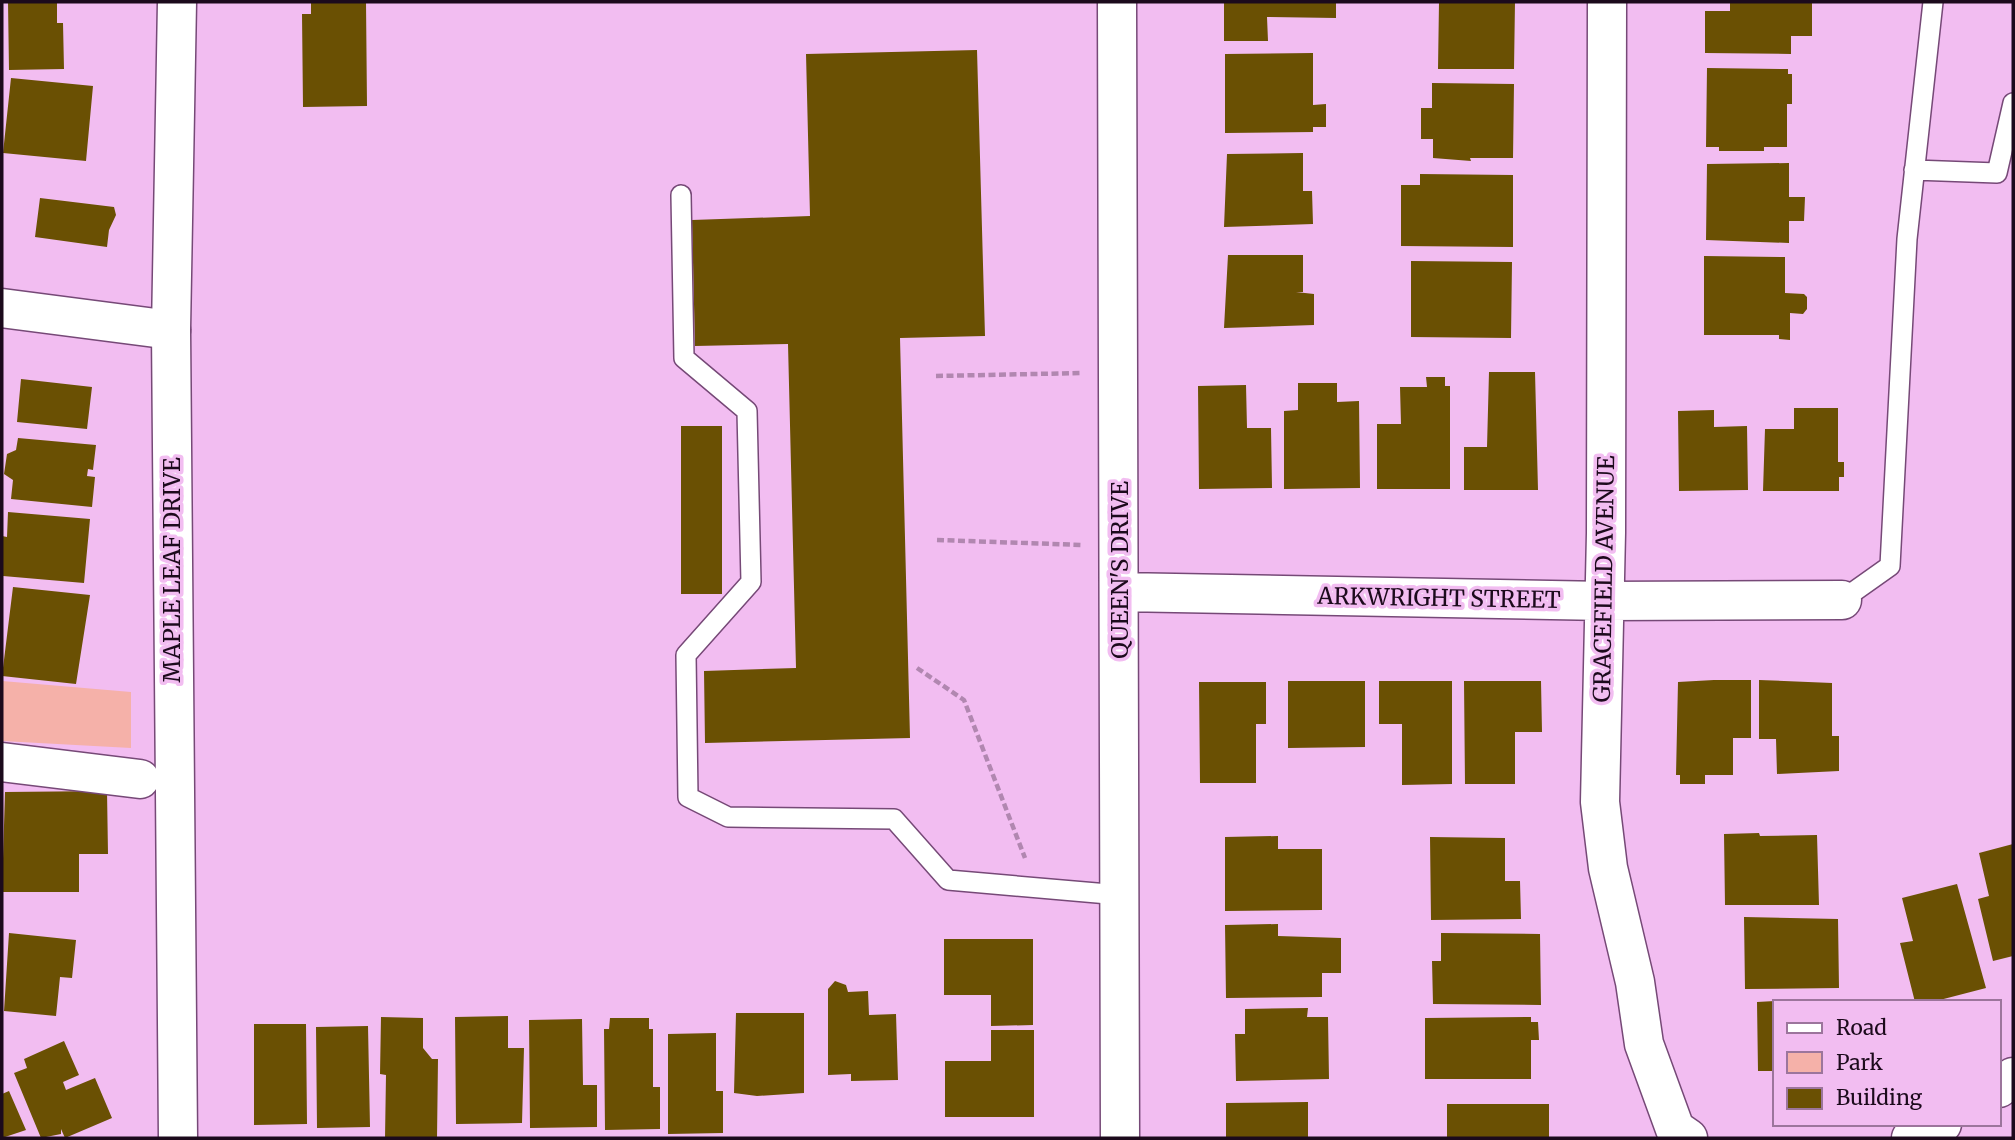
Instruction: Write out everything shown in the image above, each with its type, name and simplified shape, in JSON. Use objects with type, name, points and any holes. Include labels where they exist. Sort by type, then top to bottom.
[{"type":"street","name":"MAPLE LEAF DRIVE","points":[[177,2],[171,330],[178,1138]]},
{"type":"street","name":"QUEEN'S DRIVE","points":[[1117,2],[1121,1138]]},
{"type":"street","name":"GRACEFIELD AVENUE","points":[[1606,2],[1605,601],[1600,802],[1608,868],[1635,982],[1644,1044],[1675,1129],[1688,1138]]},
{"type":"street","points":[[2,308],[171,330]]},
{"type":"street","name":"ARKWRIGHT STREET","points":[[1120,592],[1605,601],[1842,600]]},
{"type":"street","points":[[2,762],[139,779]]},
{"type":"street","points":[[1911,1138],[1938,1126]]},
{"type":"lane","points":[[1842,600],[1890,566],[1907,239],[1933,2]]},
{"type":"lane","points":[[1914,170],[1997,173],[2013,103]]},
{"type":"lane","points":[[681,195],[684,358],[747,411],[751,582],[686,655],[688,797],[728,817],[894,819],[948,880],[1120,895]]},
{"type":"path","points":[[936,376],[1119,373]]},
{"type":"path","points":[[937,540],[1120,547]]},
{"type":"path","points":[[917,668],[964,700],[1028,866]]},
{"type":"green space","points":[[2,681],[131,692],[131,748],[2,741]]},
{"type":"building","points":[[8,2],[57,2],[57,23],[63,23],[64,69],[9,70]]},
{"type":"building","points":[[311,2],[366,2],[367,106],[303,107],[302,14],[311,14]]},
{"type":"building","points":[[1224,2],[1336,2],[1336,18],[1267,17],[1268,41],[1224,41]]},
{"type":"building","points":[[1439,2],[1515,2],[1514,69],[1438,69]]},
{"type":"building","points":[[1730,2],[1812,2],[1812,36],[1791,36],[1791,54],[1705,53],[1705,11],[1730,11]]},
{"type":"building","points":[[977,50],[985,336],[900,338],[910,738],[705,743],[704,671],[796,668],[788,344],[695,346],[692,220],[810,216],[806,54]]},
{"type":"building","points":[[1313,53],[1313,105],[1326,104],[1326,127],[1313,127],[1313,132],[1225,133],[1225,54]]},
{"type":"building","points":[[1707,68],[1788,69],[1788,74],[1792,74],[1792,104],[1787,104],[1787,147],[1764,147],[1764,151],[1719,151],[1719,147],[1706,147]]},
{"type":"building","points":[[11,78],[93,86],[86,161],[3,153]]},
{"type":"building","points":[[1432,83],[1514,84],[1513,158],[1470,158],[1471,161],[1433,158],[1433,139],[1421,139],[1421,108],[1432,108]]},
{"type":"building","points":[[1303,153],[1303,191],[1312,191],[1313,224],[1224,227],[1227,154]]},
{"type":"building","points":[[1789,163],[1789,197],[1805,197],[1804,221],[1789,221],[1789,243],[1706,240],[1707,164]]},
{"type":"building","points":[[1420,174],[1513,175],[1513,247],[1401,246],[1401,185],[1420,185]]},
{"type":"building","points":[[40,198],[114,207],[116,215],[109,230],[107,247],[35,237]]},
{"type":"building","points":[[1228,255],[1303,255],[1303,292],[1296,292],[1314,294],[1314,325],[1224,328]]},
{"type":"building","points":[[1704,256],[1785,257],[1785,293],[1804,294],[1807,297],[1807,309],[1803,314],[1790,313],[1790,340],[1779,339],[1779,335],[1704,335]]},
{"type":"building","points":[[1411,261],[1512,262],[1511,338],[1411,337]]},
{"type":"building","points":[[1489,372],[1535,372],[1538,490],[1464,490],[1464,447],[1487,447]]},
{"type":"building","points":[[1426,377],[1445,377],[1445,386],[1450,386],[1450,489],[1377,489],[1377,424],[1401,424],[1400,387],[1427,387]]},
{"type":"building","points":[[21,379],[92,387],[87,429],[17,422]]},
{"type":"building","points":[[1298,383],[1337,383],[1337,402],[1359,401],[1360,488],[1284,489],[1284,411],[1298,410]]},
{"type":"building","points":[[1246,385],[1247,428],[1271,428],[1272,488],[1199,489],[1198,386]]},
{"type":"building","points":[[1794,408],[1838,408],[1838,462],[1844,462],[1844,477],[1839,477],[1839,491],[1763,491],[1765,429],[1794,429]]},
{"type":"building","points":[[1714,410],[1714,427],[1747,426],[1748,490],[1679,491],[1678,411]]},
{"type":"building","points":[[681,426],[722,426],[722,594],[681,594]]},
{"type":"building","points":[[18,438],[96,445],[93,470],[88,469],[87,476],[95,477],[92,507],[11,499],[13,480],[4,474],[7,454],[16,450]]},
{"type":"building","points":[[8,512],[90,519],[84,583],[3,576],[2,536],[7,537]]},
{"type":"building","points":[[13,587],[90,595],[76,684],[2,676]]},
{"type":"building","points":[[1751,680],[1751,738],[1733,738],[1733,775],[1705,775],[1705,784],[1680,784],[1680,775],[1676,775],[1678,682]]},
{"type":"building","points":[[1759,680],[1832,683],[1832,736],[1839,736],[1839,771],[1777,774],[1776,739],[1759,739]]},
{"type":"building","points":[[1288,681],[1365,681],[1365,747],[1288,748]]},
{"type":"building","points":[[1379,681],[1452,681],[1452,784],[1402,785],[1402,724],[1379,724]]},
{"type":"building","points":[[1464,681],[1541,681],[1542,732],[1515,732],[1515,784],[1465,784]]},
{"type":"building","points":[[1199,682],[1266,682],[1266,724],[1256,724],[1256,783],[1200,783]]},
{"type":"building","points":[[107,791],[108,854],[79,854],[79,892],[2,892],[5,792]]},
{"type":"building","points":[[1759,833],[1760,836],[1817,835],[1819,905],[1725,905],[1724,834]]},
{"type":"building","points":[[1278,836],[1278,849],[1322,849],[1322,910],[1225,911],[1225,837]]},
{"type":"building","points":[[1430,837],[1505,838],[1505,881],[1520,881],[1521,919],[1431,920]]},
{"type":"building","points":[[2013,844],[2013,956],[1993,961],[1978,899],[1989,896],[1979,853]]},
{"type":"building","points":[[1957,884],[1986,988],[1940,1000],[1914,1000],[1900,943],[1913,941],[1902,898]]},
{"type":"building","points":[[1744,917],[1838,919],[1839,988],[1745,989]]},
{"type":"building","points":[[1278,924],[1278,936],[1341,938],[1341,973],[1322,973],[1322,997],[1226,998],[1225,925]]},
{"type":"building","points":[[9,933],[76,940],[72,978],[60,977],[56,1016],[4,1011]]},
{"type":"building","points":[[1441,933],[1540,934],[1541,1005],[1433,1004],[1432,961],[1441,961]]},
{"type":"building","points":[[944,939],[1033,939],[1033,1025],[991,1026],[991,995],[944,995]]},
{"type":"building","points":[[835,981],[846,985],[848,992],[868,991],[869,1015],[896,1014],[898,1080],[851,1081],[851,1074],[828,1075],[828,989]]},
{"type":"building","points":[[1773,1001],[1773,1071],[1758,1071],[1757,1002]]},
{"type":"building","points":[[1308,1008],[1307,1017],[1328,1017],[1329,1079],[1236,1081],[1235,1034],[1245,1034],[1245,1009]]},
{"type":"building","points":[[736,1013],[804,1013],[804,1093],[757,1096],[734,1093]]},
{"type":"building","points":[[508,1016],[508,1048],[524,1048],[522,1123],[456,1124],[455,1017]]},
{"type":"building","points":[[381,1017],[423,1018],[423,1048],[432,1059],[438,1059],[437,1138],[385,1138],[386,1075],[380,1074]]},
{"type":"building","points":[[1531,1017],[1531,1022],[1538,1022],[1539,1040],[1531,1040],[1531,1079],[1425,1079],[1425,1018]]},
{"type":"building","points":[[610,1018],[649,1018],[649,1029],[653,1029],[653,1087],[660,1087],[660,1129],[605,1130],[604,1029],[609,1029]]},
{"type":"building","points":[[582,1019],[583,1085],[597,1085],[597,1127],[530,1128],[529,1020]]},
{"type":"building","points":[[254,1024],[306,1024],[307,1124],[254,1125]]},
{"type":"building","points":[[368,1026],[370,1127],[317,1128],[316,1027]]},
{"type":"building","points":[[991,1030],[1034,1030],[1034,1117],[945,1117],[945,1061],[991,1061]]},
{"type":"building","points":[[716,1033],[716,1091],[723,1091],[723,1133],[668,1134],[668,1034]]},
{"type":"building","points":[[64,1041],[79,1075],[63,1082],[66,1090],[95,1078],[112,1118],[65,1138],[61,1129],[61,1134],[41,1138],[14,1073],[27,1068],[24,1059]]},
{"type":"building","points":[[9,1091],[26,1130],[2,1138],[2,1094]]},
{"type":"building","points":[[1308,1102],[1308,1138],[1226,1138],[1226,1103]]},
{"type":"building","points":[[1447,1104],[1549,1104],[1549,1138],[1447,1138]]}]
